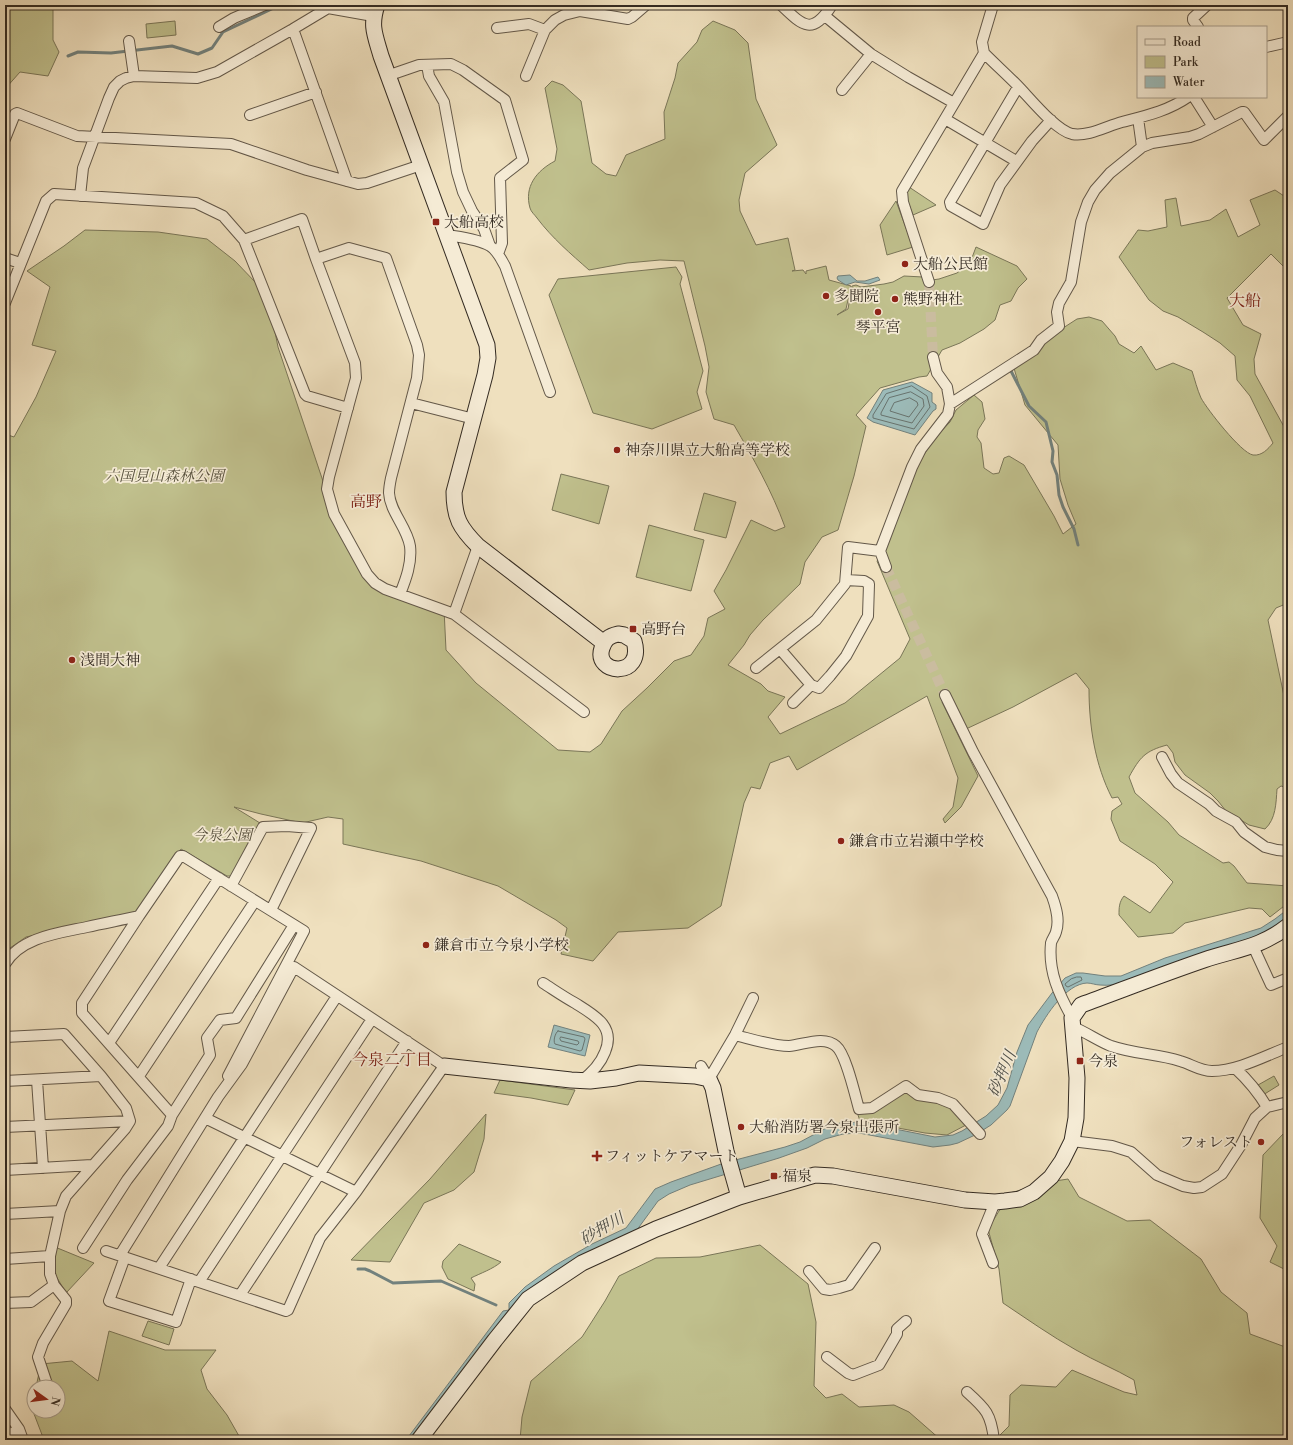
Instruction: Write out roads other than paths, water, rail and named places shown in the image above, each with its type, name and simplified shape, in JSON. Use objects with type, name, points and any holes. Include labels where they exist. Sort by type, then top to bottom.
[{"type":"street","points":[[219,27],[234,18],[265,5]]},
{"type":"street","points":[[526,76],[545,30],[564,14],[580,11],[628,19],[646,5]]},
{"type":"street","points":[[780,5],[798,21],[805,25],[811,25],[825,16],[832,5]]},
{"type":"street","points":[[993,5],[982,42],[984,53],[1051,120],[1071,134],[1091,132],[1160,112],[1186,98]]},
{"type":"street","points":[[1197,26],[1193,18],[1207,5]]},
{"type":"street","points":[[80,196],[83,168],[94,137],[114,87],[126,78],[134,76],[197,78],[217,72],[293,29],[327,7],[375,11],[372,22],[387,76],[487,345],[488,358],[485,375],[454,492],[454,506],[457,518],[462,528],[478,546],[604,642]]},
{"type":"street","points":[[825,16],[872,54],[908,77],[954,103]]},
{"type":"street","points":[[497,28],[529,24],[545,30]]},
{"type":"street","points":[[293,29],[347,181]]},
{"type":"street","points":[[130,41],[134,76]]},
{"type":"street","points":[[1267,47],[1288,42]]},
{"type":"street","points":[[929,282],[902,202],[902,191],[984,53]]},
{"type":"street","points":[[842,90],[872,54]]},
{"type":"street","points":[[387,76],[419,65],[451,64],[463,70],[505,100],[522,160],[500,178],[502,243],[498,254]]},
{"type":"street","points":[[427,65],[429,76],[444,102],[457,172],[463,192],[472,211],[484,229],[490,246],[498,254],[505,266],[550,392]]},
{"type":"street","points":[[1018,87],[984,142],[950,202],[951,206],[983,224],[1000,185],[1016,161],[1051,120]]},
{"type":"street","points":[[250,115],[316,92]]},
{"type":"street","points":[[1195,98],[1213,127]]},
{"type":"street","points":[[950,404],[1034,350],[1041,340],[1059,326],[1057,312],[1058,303],[1071,282],[1078,234],[1088,202],[1095,190],[1110,173],[1142,147],[1163,141],[1190,137],[1242,112],[1244,112],[1264,140],[1288,116]]},
{"type":"street","points":[[5,139],[15,114],[17,113],[78,136],[231,144],[307,170],[358,184],[367,183],[421,165]]},
{"type":"street","points":[[1138,118],[1142,147]]},
{"type":"street","points":[[944,119],[1016,161]]},
{"type":"street","points":[[5,303],[46,201],[54,194],[196,203],[223,216],[244,240],[305,394],[307,396],[348,408]]},
{"type":"street","points":[[244,240],[302,219],[355,363],[356,378],[327,489],[334,514],[367,574],[375,583],[385,589],[454,614],[584,712]]},
{"type":"street","points":[[447,235],[472,240],[490,246]]},
{"type":"street","points":[[316,259],[349,248],[386,258],[417,344],[419,354],[417,378],[391,478],[389,494],[392,505],[400,520],[409,544],[409,569],[400,594]]},
{"type":"street","points":[[5,258],[20,263]]},
{"type":"street","points":[[886,567],[880,551],[912,467],[921,449],[948,414],[950,404],[947,387],[937,374],[933,357]]},
{"type":"street","points":[[411,403],[474,419]]},
{"type":"street","points":[[454,614],[478,546]]},
{"type":"street","points":[[756,668],[816,620],[845,584],[848,547],[880,551]]},
{"type":"street","points":[[780,649],[811,685],[819,688],[846,656],[868,616],[869,584],[864,581],[846,580]]},
{"type":"street","points":[[793,703],[811,685]]},
{"type":"street","points":[[419,1440],[528,1299],[582,1263],[656,1229],[739,1197],[815,1175],[833,1176],[965,1200],[995,1202],[1020,1199],[1028,1196],[1042,1186],[1051,1177],[1062,1161],[1072,1141],[1076,1118],[1077,1083],[1072,1022],[1056,987],[1051,970],[1051,941],[1057,931],[1057,913],[1052,896],[972,752],[945,695]]},
{"type":"street","points":[[1162,757],[1171,774],[1178,783],[1209,804],[1216,811],[1236,822],[1244,832],[1265,847],[1288,851]]},
{"type":"street","points":[[231,886],[263,827],[287,826],[311,828],[271,910]]},
{"type":"street","points":[[172,1115],[82,1013],[82,1003],[180,856],[304,931],[237,1057],[218,1097]]},
{"type":"street","points":[[109,1043],[218,878]]},
{"type":"street","points":[[139,1076],[255,901]]},
{"type":"street","points":[[5,964],[16,952],[25,945],[37,939],[139,916]]},
{"type":"street","points":[[83,1248],[127,1180],[168,1126],[172,1115],[210,1055],[207,1038],[220,1020],[236,1018],[294,925]]},
{"type":"street","points":[[1072,1022],[1081,1005],[1205,959],[1253,946],[1276,935],[1288,926]]},
{"type":"street","points":[[1253,946],[1271,985],[1288,978]]},
{"type":"street","points":[[372,1019],[282,1156],[195,1280],[176,1322],[109,1301],[122,1256],[218,1097],[242,1064],[294,967],[444,1066],[581,1081],[616,1078],[638,1073],[695,1076],[705,1073],[735,1035],[752,998]]},
{"type":"street","points":[[543,983],[598,1018],[606,1029],[609,1039],[601,1061],[594,1070],[581,1081]]},
{"type":"street","points":[[159,1268],[337,996]]},
{"type":"street","points":[[1072,1022],[1110,1046],[1137,1053],[1181,1061],[1195,1068],[1212,1071],[1234,1068],[1288,1047]]},
{"type":"street","points":[[5,1037],[64,1034],[101,1076],[126,1108],[130,1121],[125,1129],[66,1196],[60,1211],[50,1256],[50,1274],[54,1285],[66,1300],[66,1304],[43,1342],[38,1357],[45,1379]]},
{"type":"street","points":[[735,1035],[762,1042],[788,1046],[812,1042],[831,1043],[837,1046],[842,1054],[859,1109],[872,1108],[906,1086],[918,1095],[938,1098],[953,1104],[980,1134]]},
{"type":"street","points":[[240,1295],[407,1041]]},
{"type":"street","points":[[106,1251],[286,1311],[288,1310],[320,1238],[356,1192],[444,1066]]},
{"type":"street","points":[[1234,1068],[1248,1079],[1258,1091],[1267,1107]]},
{"type":"street","points":[[705,1073],[713,1088],[739,1197]]},
{"type":"street","points":[[5,1081],[101,1076]]},
{"type":"street","points":[[37,1080],[43,1168]]},
{"type":"street","points":[[1072,1141],[1112,1146],[1131,1152],[1158,1175],[1183,1186],[1194,1188],[1202,1187],[1222,1174],[1241,1145],[1255,1118],[1267,1107],[1288,1102]]},
{"type":"street","points":[[205,1118],[356,1192]]},
{"type":"street","points":[[5,1127],[130,1121]]},
{"type":"street","points":[[5,1170],[92,1165]]},
{"type":"street","points":[[993,1263],[982,1234],[995,1202]]},
{"type":"street","points":[[5,1214],[60,1211]]},
{"type":"street","points":[[809,1271],[824,1289],[830,1290],[849,1285],[875,1248]]},
{"type":"street","points":[[5,1259],[50,1256]]},
{"type":"street","points":[[5,1303],[31,1302],[54,1285]]},
{"type":"street","points":[[827,1357],[848,1373],[853,1375],[879,1364],[897,1334],[897,1329],[906,1321]]},
{"type":"street","points":[[967,1392],[985,1409],[990,1418],[994,1440]]},
{"type":"street","points":[[5,1409],[19,1429],[23,1440]]},
{"type":"street","points":[[5,1437],[19,1429]]},
{"type":"water","points":[[850,275],[857,281],[865,281],[878,277],[880,280],[869,284],[855,282],[846,285],[837,278],[838,276]]},
{"type":"water","points":[[912,382],[932,393],[932,402],[936,405],[936,409],[915,435],[873,422],[867,418],[883,390]]},
{"type":"water","name":"砂押川","points":[[1288,909],[1288,921],[1264,936],[1125,984],[1098,985],[1087,983],[1079,985],[1064,994],[1051,1009],[1037,1032],[1010,1106],[991,1125],[958,1143],[933,1147],[859,1133],[843,1134],[825,1139],[807,1148],[779,1158],[690,1185],[669,1194],[658,1201],[634,1234],[531,1293],[415,1440],[406,1440],[503,1311],[509,1310],[509,1303],[525,1287],[554,1266],[592,1244],[626,1228],[655,1189],[724,1163],[800,1142],[828,1127],[840,1123],[860,1122],[935,1137],[953,1135],[986,1116],[998,1105],[1007,1088],[1017,1052],[1028,1025],[1065,978],[1076,973],[1121,976],[1165,958],[1261,928]]},
{"type":"water","points":[[554,1025],[590,1035],[585,1056],[548,1047]]},
{"type":"waterway","points":[[68,56],[78,52],[111,53],[172,46],[198,54],[212,48],[223,32],[280,5]]},
{"type":"waterway","points":[[1011,371],[1029,406],[1046,422],[1053,451],[1052,462],[1057,475],[1059,495],[1074,529],[1078,545]]},
{"type":"waterway","points":[[358,1269],[365,1269],[393,1283],[441,1281],[496,1305]]},
{"type":"tunnel","points":[[929,282],[933,357]]},
{"type":"tunnel","points":[[886,567],[945,695]]},
{"type":"place","name":"大船高校","points":[[436,222]]},
{"type":"place","name":"大船公民館","points":[[905,264]]},
{"type":"place","name":"多聞院","points":[[826,296]]},
{"type":"place","name":"熊野神社","points":[[895,299]]},
{"type":"place","name":"琴平宮","points":[[878,312]]},
{"type":"place","name":"神奈川県立大船高等学校","points":[[617,450]]},
{"type":"place","name":"高野台","points":[[633,629]]},
{"type":"place","name":"浅間大神","points":[[72,660]]},
{"type":"place","name":"鎌倉市立岩瀬中学校","points":[[841,841]]},
{"type":"place","name":"鎌倉市立今泉小学校","points":[[426,945]]},
{"type":"place","name":"今泉","points":[[1080,1061]]},
{"type":"place","name":"大船消防署今泉出張所","points":[[741,1127]]},
{"type":"place","name":"フォレスト","points":[[1261,1142]]},
{"type":"place","name":"フィットケアマート","points":[[597,1156]]},
{"type":"place","name":"福泉","points":[[774,1176]]},
{"type":"district","name":"大船","points":[[1245,301]]},
{"type":"district","name":"高野","points":[[366,502]]},
{"type":"district","name":"今泉二丁目","points":[[392,1060]]},
{"type":"park label","name":"六国見山森林公園","points":[[164,476]]},
{"type":"park label","name":"今泉公園","points":[[222,835]]}]
